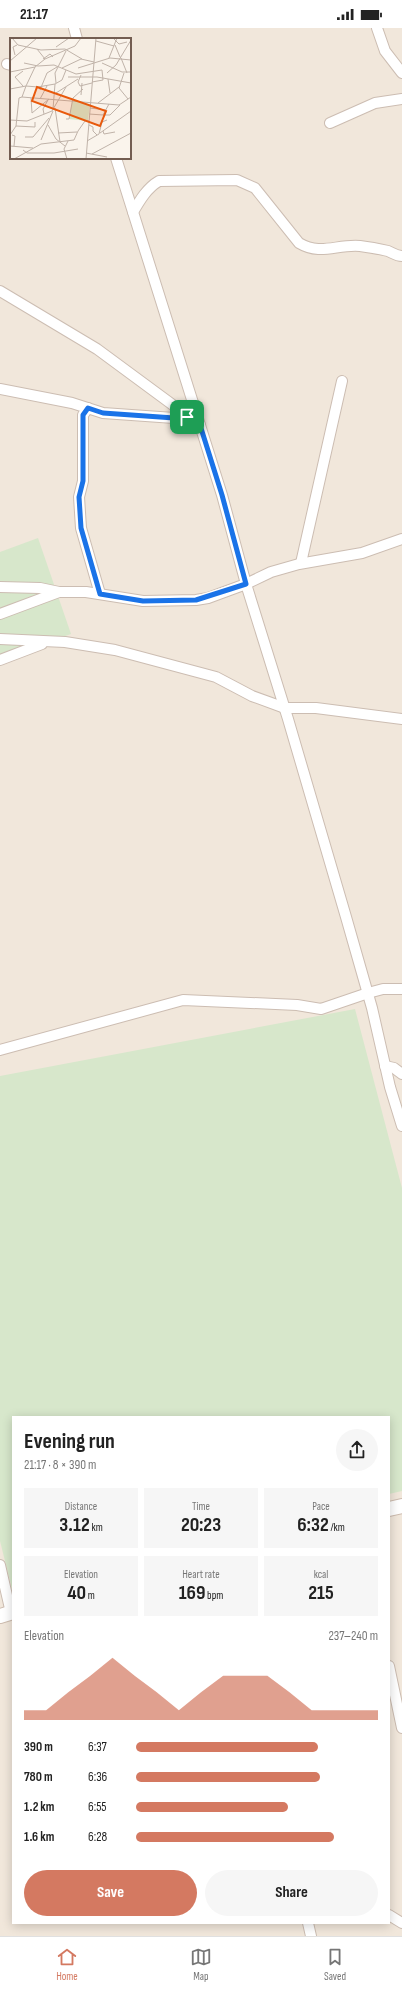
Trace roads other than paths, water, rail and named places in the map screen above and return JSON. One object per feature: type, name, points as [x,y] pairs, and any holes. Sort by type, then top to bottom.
[{"type":"street","points":[[74,28],[77,38]]},
{"type":"street","points":[[377,28],[385,51],[402,73]]},
{"type":"street","points":[[330,124],[375,103],[402,99]]},
{"type":"street","points":[[116,159],[222,495],[246,584],[285,708],[368,993],[385,1066],[402,1126]]},
{"type":"street","points":[[133,212],[142,196],[152,185],[159,181],[237,180],[255,188],[299,243],[309,249],[321,250],[359,246],[389,252],[396,256],[402,256]]},
{"type":"street","points":[[127,194],[142,196]]},
{"type":"street","points":[[0,291],[97,349],[187,417],[200,425]]},
{"type":"street","points":[[302,563],[342,381]]},
{"type":"street","points":[[0,389],[88,408],[103,413],[174,418],[187,417]]},
{"type":"street","points":[[88,408],[83,415],[83,481],[79,497],[81,528],[100,594]]},
{"type":"street","points":[[0,587],[40,588],[59,592],[100,594],[143,601],[196,600],[246,584],[271,572],[302,563],[362,553],[402,539]]},
{"type":"street","points":[[0,614],[59,592]]},
{"type":"street","points":[[0,639],[46,643],[65,642],[96,647],[161,662],[216,678],[252,696],[285,708],[316,708],[402,720]]},
{"type":"street","points":[[0,660],[46,643]]},
{"type":"street","points":[[0,1050],[183,1000],[297,1005],[321,1009],[383,989],[402,990]]},
{"type":"street","points":[[385,1066],[394,1068],[402,1074]]},
{"type":"street","points":[[390,1509],[402,1506]]},
{"type":"street","points":[[0,1565],[8,1614]]},
{"type":"street","points":[[390,1671],[402,1728]]},
{"type":"street","points":[[390,1917],[402,1923]]},
{"type":"street","points":[[308,1924],[312,1936]]}]
